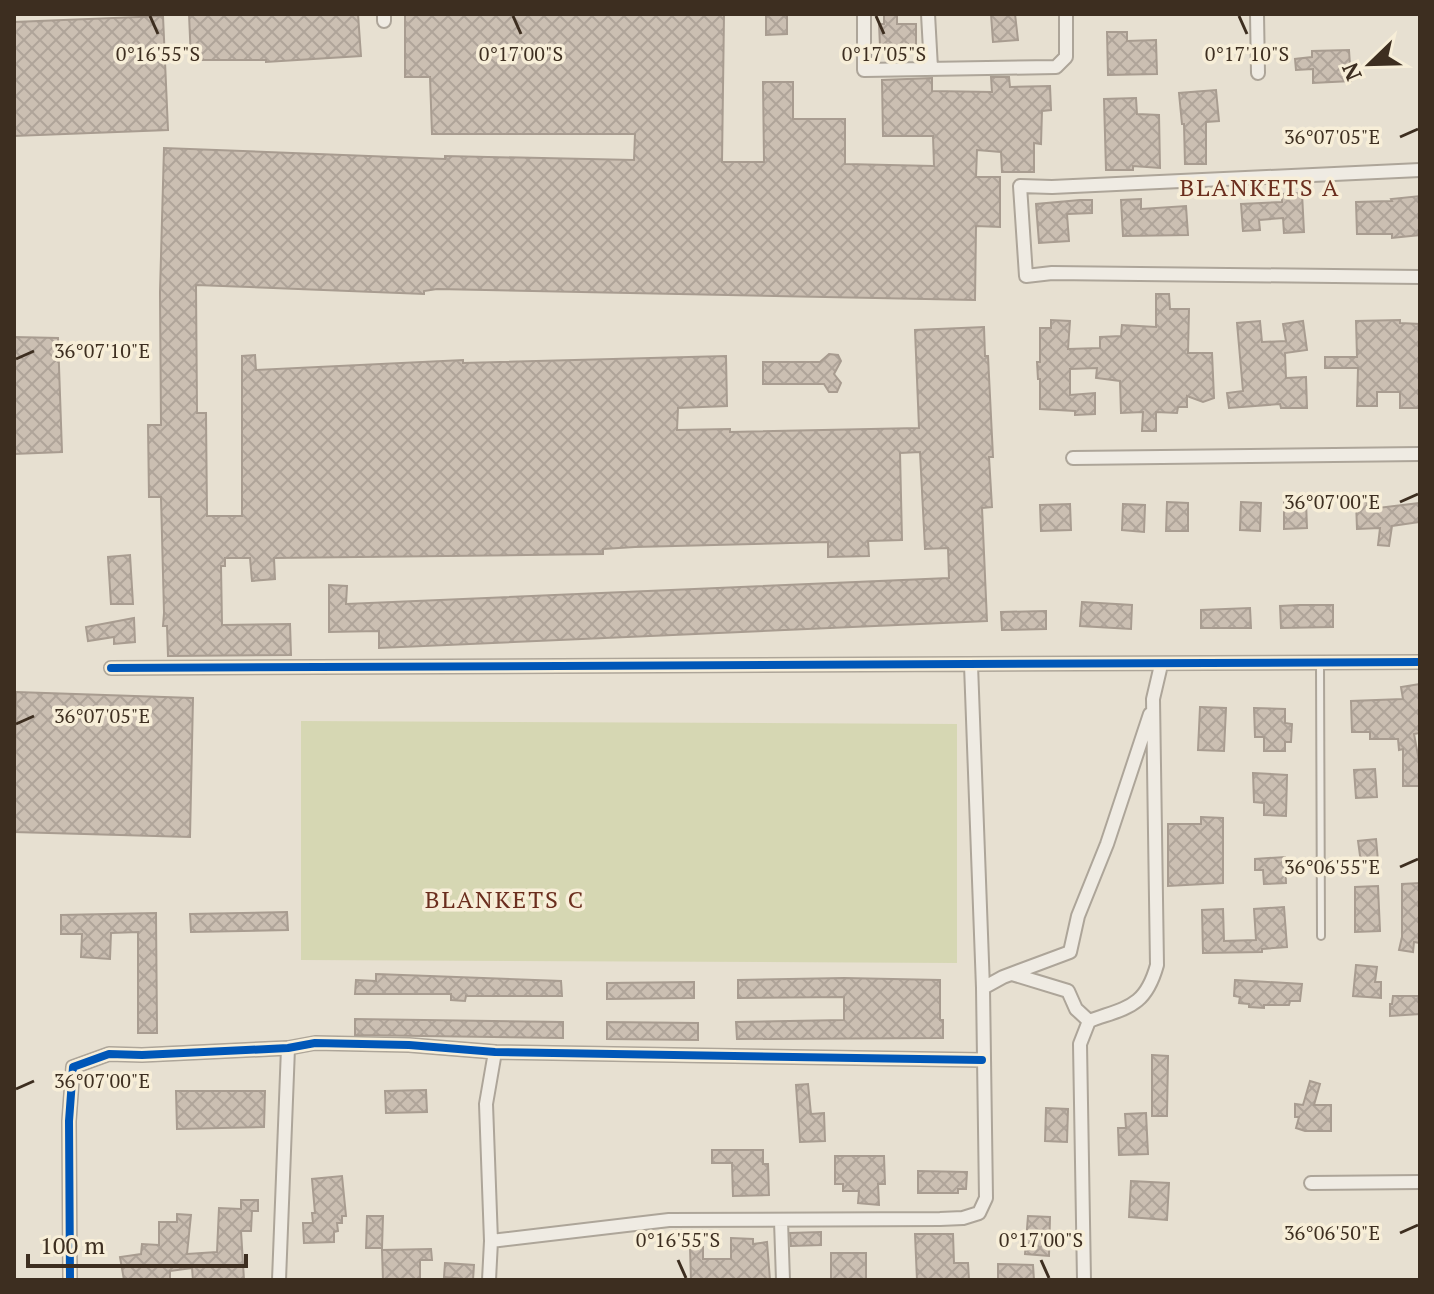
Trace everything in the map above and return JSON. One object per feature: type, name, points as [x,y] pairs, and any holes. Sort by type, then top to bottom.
[{"type":"street","points":[[864,14],[864,70],[1056,67],[1066,57],[1066,14]]},
{"type":"street","points":[[928,14],[931,68]]},
{"type":"street","points":[[1257,14],[1258,73]]},
{"type":"street","points":[[1420,170],[1020,186],[1026,276],[1052,273],[1420,277]]},
{"type":"street","points":[[1073,458],[1420,454]]},
{"type":"street","points":[[111,668],[1420,662]]},
{"type":"street","points":[[491,1241],[669,1220],[940,1219],[963,1218],[979,1213],[986,1198],[983,988],[971,665]]},
{"type":"street","points":[[983,988],[1070,952],[1078,916],[1107,844],[1161,665]]},
{"type":"street","points":[[1084,1280],[1080,1044],[1089,1021],[1136,1003],[1151,985],[1157,965],[1153,699]]},
{"type":"street","points":[[1012,974],[1068,991],[1076,1009],[1089,1021]]},
{"type":"street","points":[[70,1280],[69,1121],[73,1067],[109,1054],[288,1048],[315,1043],[409,1045],[495,1052],[982,1060]]},
{"type":"street","points":[[279,1280],[288,1048]]},
{"type":"street","points":[[489,1280],[491,1241],[486,1104],[495,1052]]},
{"type":"street","points":[[1311,1183],[1420,1182]]},
{"type":"street","points":[[781,1221],[783,1280]]},
{"type":"lane","points":[[1320,661],[1321,936]]},
{"type":"green space","points":[[301,721],[957,724],[957,963],[301,960]]},
{"type":"building","points":[[189,14],[358,14],[361,56],[266,62],[191,60]]},
{"type":"building","points":[[405,14],[724,14],[722,162],[764,162],[763,82],[793,82],[793,119],[845,119],[845,164],[934,166],[933,136],[883,136],[882,80],[932,78],[932,91],[992,92],[991,77],[1009,77],[1010,87],[1050,86],[1051,110],[1042,111],[1041,144],[1034,143],[1034,172],[1002,172],[1001,152],[977,150],[976,177],[1000,177],[1000,227],[976,226],[975,300],[437,289],[424,291],[424,294],[196,285],[197,413],[206,413],[207,516],[242,516],[242,356],[255,355],[256,370],[463,360],[463,363],[726,356],[727,406],[678,408],[677,430],[730,429],[730,432],[919,428],[915,330],[984,327],[993,457],[989,457],[992,507],[982,508],[987,621],[379,648],[379,631],[329,632],[329,585],[347,586],[346,604],[949,578],[948,548],[925,549],[920,452],[900,453],[902,540],[868,541],[869,556],[828,557],[828,542],[635,547],[603,549],[603,554],[274,558],[275,579],[252,581],[250,558],[225,558],[225,566],[221,566],[222,625],[290,624],[291,655],[168,656],[167,626],[163,626],[161,497],[149,497],[148,425],[161,425],[160,292],[164,148],[445,159],[445,156],[634,160],[635,134],[432,134],[430,77],[405,77]]},
{"type":"building","points":[[766,14],[787,14],[787,34],[766,35]]},
{"type":"building","points":[[884,14],[897,14],[897,24],[916,24],[916,46],[880,46],[879,24],[884,24]]},
{"type":"building","points":[[991,14],[1015,14],[1018,40],[993,42]]},
{"type":"building","points":[[163,16],[168,130],[14,136],[14,22]]},
{"type":"building","points":[[1107,32],[1127,32],[1127,41],[1156,40],[1157,74],[1108,75]]},
{"type":"building","points":[[1349,50],[1351,81],[1313,83],[1313,69],[1296,70],[1295,59],[1312,57],[1312,51]]},
{"type":"building","points":[[1216,90],[1219,121],[1206,122],[1206,164],[1185,164],[1179,93]]},
{"type":"building","points":[[1136,98],[1137,114],[1159,115],[1160,168],[1133,166],[1133,170],[1106,170],[1104,99]]},
{"type":"building","points":[[1302,193],[1304,232],[1284,233],[1283,218],[1259,220],[1260,230],[1243,231],[1241,204],[1282,202],[1282,194]]},
{"type":"building","points":[[1420,196],[1420,235],[1392,238],[1392,234],[1357,234],[1356,202]]},
{"type":"building","points":[[1141,199],[1141,209],[1186,206],[1188,235],[1123,236],[1121,200]]},
{"type":"building","points":[[1092,200],[1092,213],[1067,214],[1069,241],[1039,243],[1036,204]]},
{"type":"building","points":[[1156,294],[1169,294],[1170,309],[1189,309],[1188,353],[1212,353],[1214,398],[1203,402],[1187,396],[1187,407],[1178,407],[1177,413],[1156,412],[1156,431],[1142,431],[1143,412],[1121,413],[1120,381],[1096,378],[1097,368],[1070,369],[1070,395],[1095,393],[1095,414],[1075,415],[1075,411],[1040,409],[1037,362],[1040,362],[1040,328],[1051,328],[1051,320],[1070,321],[1068,349],[1100,348],[1100,337],[1121,336],[1122,325],[1156,327]]},
{"type":"building","points":[[1400,320],[1400,323],[1420,324],[1420,408],[1400,408],[1400,392],[1377,392],[1377,406],[1357,406],[1358,368],[1325,368],[1325,357],[1357,357],[1356,321]]},
{"type":"building","points":[[1260,321],[1262,342],[1286,341],[1283,324],[1303,321],[1307,350],[1285,353],[1286,378],[1306,377],[1307,408],[1281,408],[1280,404],[1229,408],[1227,393],[1243,391],[1237,323]]},
{"type":"building","points":[[14,337],[58,338],[62,452],[14,454]]},
{"type":"building","points":[[829,354],[838,355],[841,361],[834,374],[841,383],[837,392],[829,392],[824,384],[763,384],[763,362],[820,362]]},
{"type":"building","points":[[1377,500],[1378,508],[1420,503],[1420,522],[1392,526],[1389,546],[1378,545],[1380,528],[1357,529],[1356,501]]},
{"type":"building","points":[[1306,501],[1307,528],[1284,529],[1284,502]]},
{"type":"building","points":[[1167,502],[1188,503],[1188,531],[1166,531]]},
{"type":"building","points":[[1241,502],[1261,503],[1260,531],[1240,530]]},
{"type":"building","points":[[1070,504],[1071,530],[1041,531],[1040,505]]},
{"type":"building","points":[[1123,504],[1145,505],[1144,532],[1122,530]]},
{"type":"building","points":[[130,555],[133,604],[111,604],[108,557]]},
{"type":"building","points":[[1082,602],[1132,605],[1131,629],[1080,626]]},
{"type":"building","points":[[1333,605],[1333,627],[1281,628],[1280,606]]},
{"type":"building","points":[[1250,608],[1251,628],[1201,628],[1201,610]]},
{"type":"building","points":[[1046,611],[1046,629],[1002,630],[1001,612]]},
{"type":"building","points":[[134,618],[135,642],[114,644],[114,637],[88,641],[86,627]]},
{"type":"building","points":[[1420,684],[1420,733],[1414,734],[1420,786],[1403,786],[1403,749],[1399,750],[1398,739],[1370,739],[1370,732],[1352,732],[1351,701],[1403,699],[1401,687]]},
{"type":"building","points":[[16,692],[193,698],[190,837],[14,832]]},
{"type":"building","points":[[1200,707],[1226,708],[1224,751],[1198,750]]},
{"type":"building","points":[[1254,708],[1285,709],[1285,723],[1292,724],[1291,742],[1285,742],[1285,751],[1264,751],[1264,737],[1255,737]]},
{"type":"building","points":[[1375,769],[1377,797],[1356,798],[1354,770]]},
{"type":"building","points":[[1253,773],[1287,775],[1286,816],[1264,815],[1264,803],[1254,802]]},
{"type":"building","points":[[1201,817],[1223,818],[1223,883],[1168,886],[1168,824],[1201,824]]},
{"type":"building","points":[[1376,839],[1378,861],[1361,863],[1358,841]]},
{"type":"building","points":[[1285,857],[1286,883],[1264,884],[1263,870],[1255,870],[1255,859]]},
{"type":"building","points":[[1420,883],[1420,943],[1414,942],[1413,952],[1399,950],[1402,937],[1402,884]]},
{"type":"building","points":[[1378,886],[1380,931],[1355,932],[1355,887]]},
{"type":"building","points":[[1284,907],[1287,947],[1262,949],[1262,952],[1203,953],[1202,910],[1223,909],[1224,941],[1256,940],[1254,909]]},
{"type":"building","points":[[287,912],[288,930],[191,932],[190,914]]},
{"type":"building","points":[[156,913],[157,1033],[138,1033],[138,932],[111,933],[110,959],[81,957],[82,934],[61,934],[61,915]]},
{"type":"building","points":[[1356,965],[1377,967],[1375,982],[1381,982],[1381,998],[1353,996]]},
{"type":"building","points":[[376,974],[561,981],[562,996],[466,996],[465,1001],[451,1000],[451,994],[355,994],[356,980],[376,981]]},
{"type":"building","points":[[738,980],[940,980],[943,1038],[737,1039],[736,1022],[844,1020],[844,997],[738,998]]},
{"type":"building","points":[[1235,980],[1302,984],[1300,1001],[1290,1001],[1289,1005],[1264,1005],[1264,1008],[1249,1007],[1249,1004],[1239,1003],[1240,997],[1234,996]]},
{"type":"building","points":[[694,982],[694,998],[607,999],[607,983]]},
{"type":"building","points":[[1393,996],[1420,996],[1420,1014],[1390,1016]]},
{"type":"building","points":[[355,1019],[563,1022],[563,1038],[355,1035]]},
{"type":"building","points":[[607,1022],[698,1023],[698,1040],[607,1039]]},
{"type":"building","points":[[1152,1055],[1168,1056],[1167,1116],[1152,1116]]},
{"type":"building","points":[[1310,1081],[1320,1084],[1314,1105],[1331,1105],[1331,1131],[1296,1128],[1299,1117],[1295,1117],[1295,1104],[1303,1105]]},
{"type":"building","points":[[808,1084],[811,1114],[824,1113],[825,1141],[800,1142],[796,1085]]},
{"type":"building","points":[[426,1090],[427,1112],[386,1113],[385,1091]]},
{"type":"building","points":[[176,1091],[265,1091],[264,1127],[177,1129]]},
{"type":"building","points":[[1046,1108],[1068,1109],[1067,1142],[1045,1141]]},
{"type":"building","points":[[1146,1113],[1148,1154],[1119,1155],[1118,1128],[1126,1128],[1125,1114]]},
{"type":"building","points":[[712,1150],[763,1150],[763,1164],[768,1164],[769,1195],[733,1196],[732,1163],[712,1163]]},
{"type":"building","points":[[835,1156],[884,1156],[885,1184],[878,1184],[879,1205],[858,1203],[859,1191],[843,1191],[843,1184],[835,1184]]},
{"type":"building","points":[[918,1171],[967,1172],[966,1189],[958,1189],[958,1193],[918,1193]]},
{"type":"building","points":[[342,1176],[346,1216],[342,1216],[342,1223],[337,1223],[334,1242],[304,1243],[303,1223],[313,1223],[312,1213],[315,1213],[312,1179]]},
{"type":"building","points":[[1131,1181],[1169,1183],[1167,1220],[1129,1217]]},
{"type":"building","points":[[241,1200],[258,1200],[258,1211],[252,1211],[251,1231],[241,1231],[244,1280],[193,1280],[192,1268],[170,1271],[170,1280],[124,1280],[120,1257],[141,1254],[142,1244],[159,1245],[159,1222],[177,1222],[177,1214],[191,1215],[187,1254],[217,1252],[219,1208],[241,1209]]},
{"type":"building","points":[[367,1216],[383,1216],[382,1248],[366,1248]]},
{"type":"building","points":[[1028,1216],[1050,1217],[1049,1256],[1025,1254]]},
{"type":"building","points":[[821,1232],[821,1245],[791,1246],[790,1233]]},
{"type":"building","points":[[915,1234],[953,1234],[954,1263],[968,1263],[969,1280],[917,1280]]},
{"type":"building","points":[[731,1238],[753,1239],[753,1244],[767,1242],[770,1280],[691,1280],[690,1247],[703,1247],[703,1259],[731,1259]]},
{"type":"building","points":[[431,1249],[432,1260],[420,1260],[420,1280],[383,1280],[382,1250]]},
{"type":"building","points":[[831,1253],[866,1253],[866,1280],[831,1280]]},
{"type":"building","points":[[445,1263],[474,1265],[473,1280],[444,1277]]},
{"type":"building","points":[[998,1264],[1033,1265],[1034,1280],[998,1280]]},
{"type":"cycle path","points":[[111,668],[1420,662]]},
{"type":"cycle path","points":[[70,1280],[69,1121],[73,1067],[109,1054],[288,1048],[315,1043],[409,1045],[495,1052],[982,1060]]},
{"type":"district","name":"BLANKETS A","points":[[1260,188]]},
{"type":"district","name":"BLANKETS C","points":[[505,900]]}]
